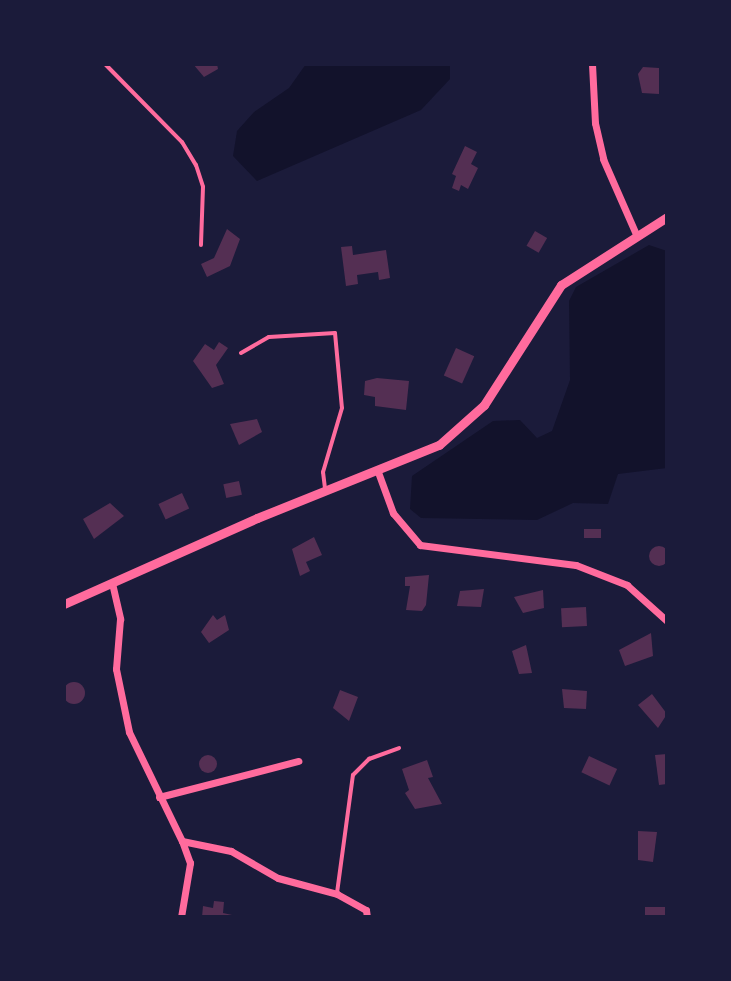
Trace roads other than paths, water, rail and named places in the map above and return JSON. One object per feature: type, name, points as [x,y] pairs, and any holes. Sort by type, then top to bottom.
[{"type":"street","points":[[592,64],[595,123],[603,159],[636,234]]},
{"type":"street","points":[[64,604],[325,491],[423,454],[466,424],[492,394],[550,297],[575,273],[667,217]]},
{"type":"street","points":[[378,472],[393,513],[420,545],[576,565],[627,585],[667,621]]},
{"type":"street","points":[[112,583],[120,619],[116,669],[129,732],[190,863],[181,917]]},
{"type":"street","points":[[159,797],[298,761]]},
{"type":"street","points":[[182,841],[231,851],[278,878],[337,894],[366,910],[367,917]]},
{"type":"lane","points":[[105,64],[182,142],[196,165],[203,187],[201,245]]},
{"type":"lane","points":[[241,353],[269,337],[335,333],[342,408],[323,472],[325,491]]},
{"type":"lane","points":[[337,894],[353,775],[369,759],[399,748]]}]
